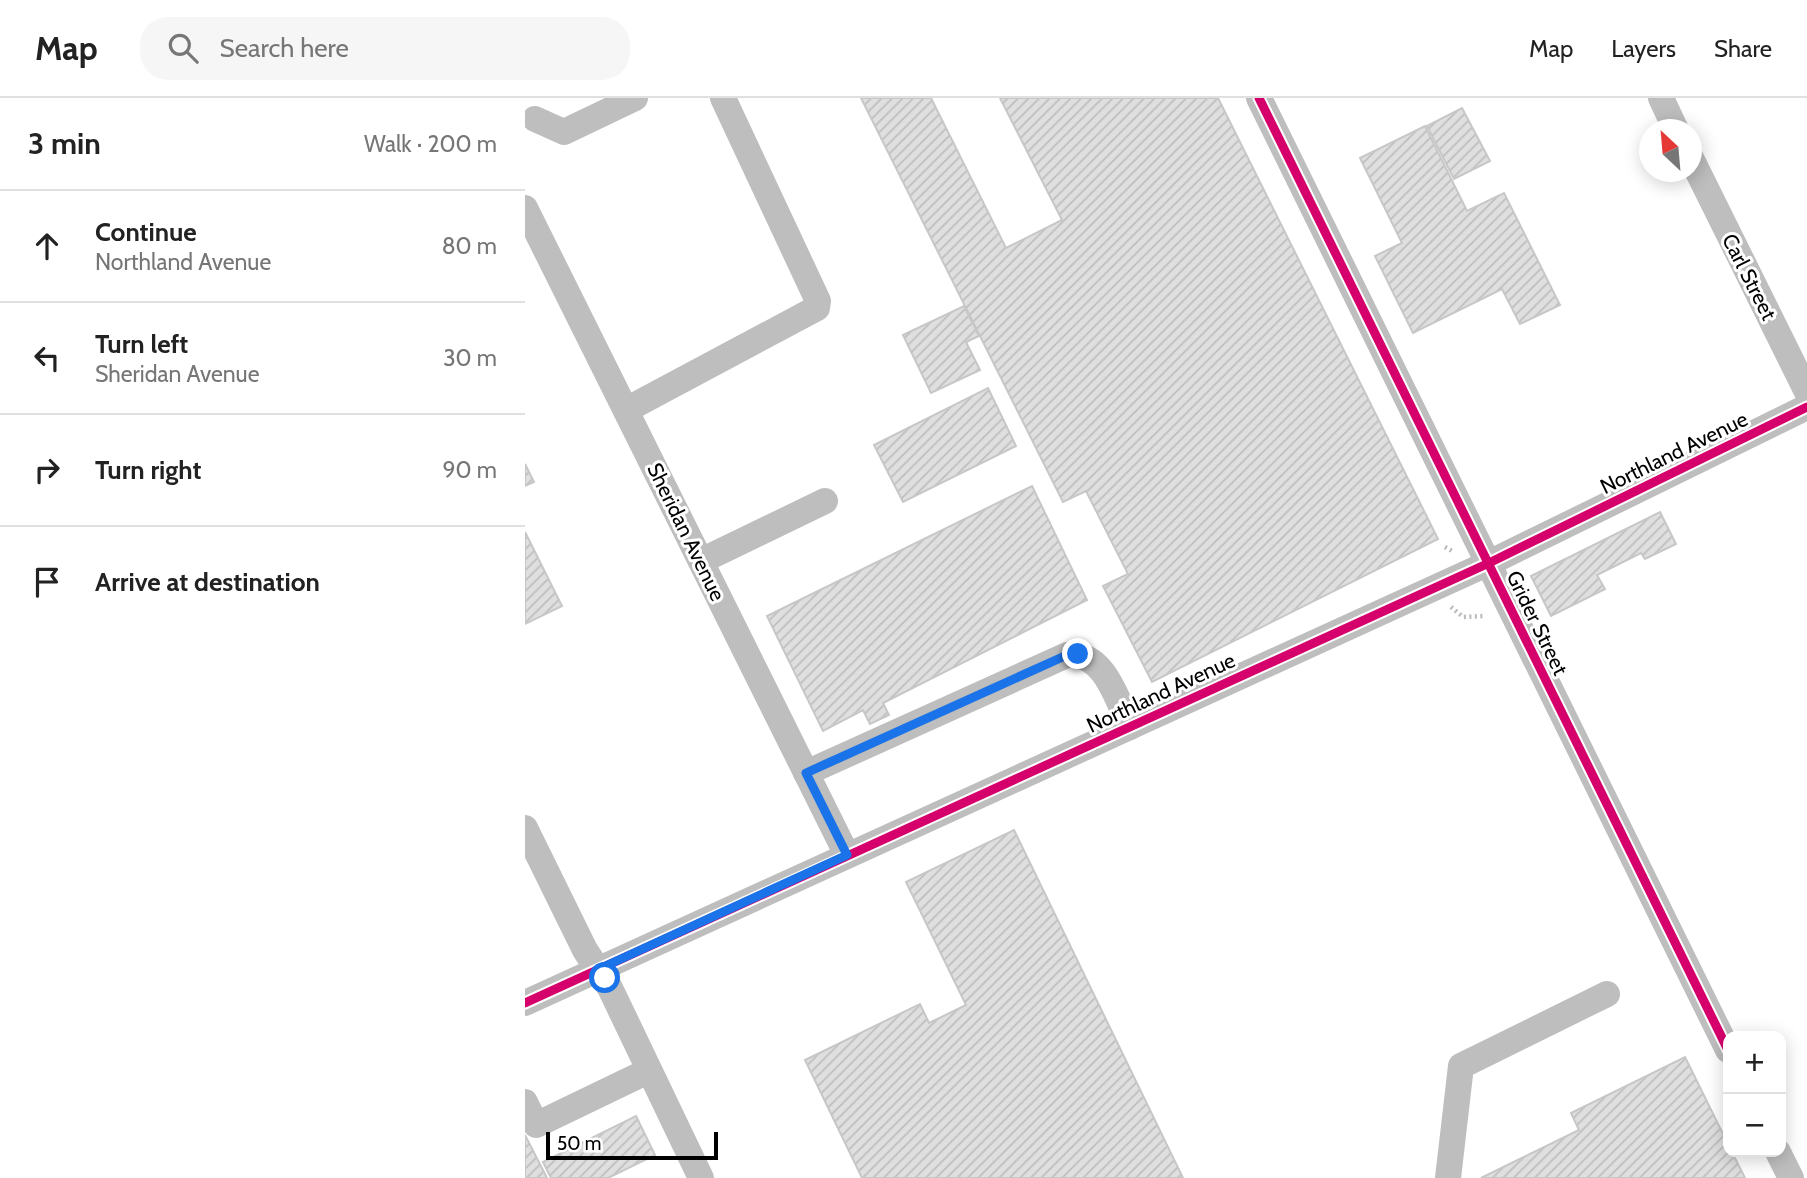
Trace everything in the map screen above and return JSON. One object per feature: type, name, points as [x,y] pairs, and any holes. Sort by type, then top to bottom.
[{"type":"street","points":[[533,114],[563,132],[635,98]]},
{"type":"street","points":[[625,410],[817,308],[818,301],[723,98]]},
{"type":"street","name":"Grider Street","points":[[1259,98],[1413,416],[1489,563],[1723,1040]]},
{"type":"street","points":[[1661,98],[1672,119]]},
{"type":"street","name":"Carl Street","points":[[1702,180],[1807,392]]},
{"type":"street","name":"Sheridan Avenue","points":[[525,208],[847,855]]},
{"type":"street","name":"Northland Avenue","points":[[525,1003],[1489,563],[1807,407]]},
{"type":"street","points":[[701,561],[825,501]]},
{"type":"street","points":[[806,773],[1067,655],[1078,654],[1090,658],[1100,668],[1130,727]]},
{"type":"street","points":[[525,828],[585,950],[599,969],[701,1178]]},
{"type":"street","points":[[1448,1178],[1461,1066],[1607,994]]},
{"type":"street","points":[[525,1102],[536,1125],[648,1071]]},
{"type":"street","points":[[1780,1157],[1791,1178]]},
{"type":"path","points":[[1445,547],[1454,552]]},
{"type":"path","points":[[1449,602],[1463,617],[1484,616]]},
{"type":"building","points":[[861,98],[931,98],[1006,248],[1062,220],[1000,98],[1218,98],[1438,539],[1152,682],[1103,586],[1128,574],[1086,491],[1063,502]]},
{"type":"building","points":[[1462,108],[1490,161],[1454,179],[1427,126]]},
{"type":"building","points":[[1425,126],[1467,211],[1504,193],[1560,305],[1520,324],[1502,289],[1413,333],[1375,256],[1402,243],[1360,158]]},
{"type":"building","points":[[964,306],[979,336],[966,342],[980,370],[931,393],[903,335]]},
{"type":"building","points":[[988,388],[1016,446],[903,502],[874,445]]},
{"type":"building","points":[[525,464],[534,482],[525,486]]},
{"type":"building","points":[[1032,486],[1087,600],[883,703],[889,715],[870,724],[863,710],[823,731],[767,616]]},
{"type":"building","points":[[1660,512],[1676,544],[1645,559],[1641,553],[1597,575],[1605,589],[1551,616],[1531,576]]},
{"type":"building","points":[[525,532],[562,606],[525,624]]},
{"type":"building","points":[[1014,830],[1183,1178],[862,1178],[805,1060],[920,1004],[929,1023],[966,1005],[906,882]]},
{"type":"building","points":[[1685,1057],[1723,1134],[1723,1157],[1734,1157],[1745,1178],[1481,1178],[1579,1130],[1571,1113]]},
{"type":"building","points":[[636,1116],[655,1155],[608,1178],[551,1178],[543,1162]]},
{"type":"building","points":[[525,1135],[547,1178],[525,1178]]},
{"type":"cycle path","points":[[1259,98],[1723,1040]]},
{"type":"cycle path","points":[[525,1003],[1489,563],[1807,407]]},
{"type":"route","points":[[605,978],[599,969],[847,855],[806,773],[1067,655],[1078,654]]}]
